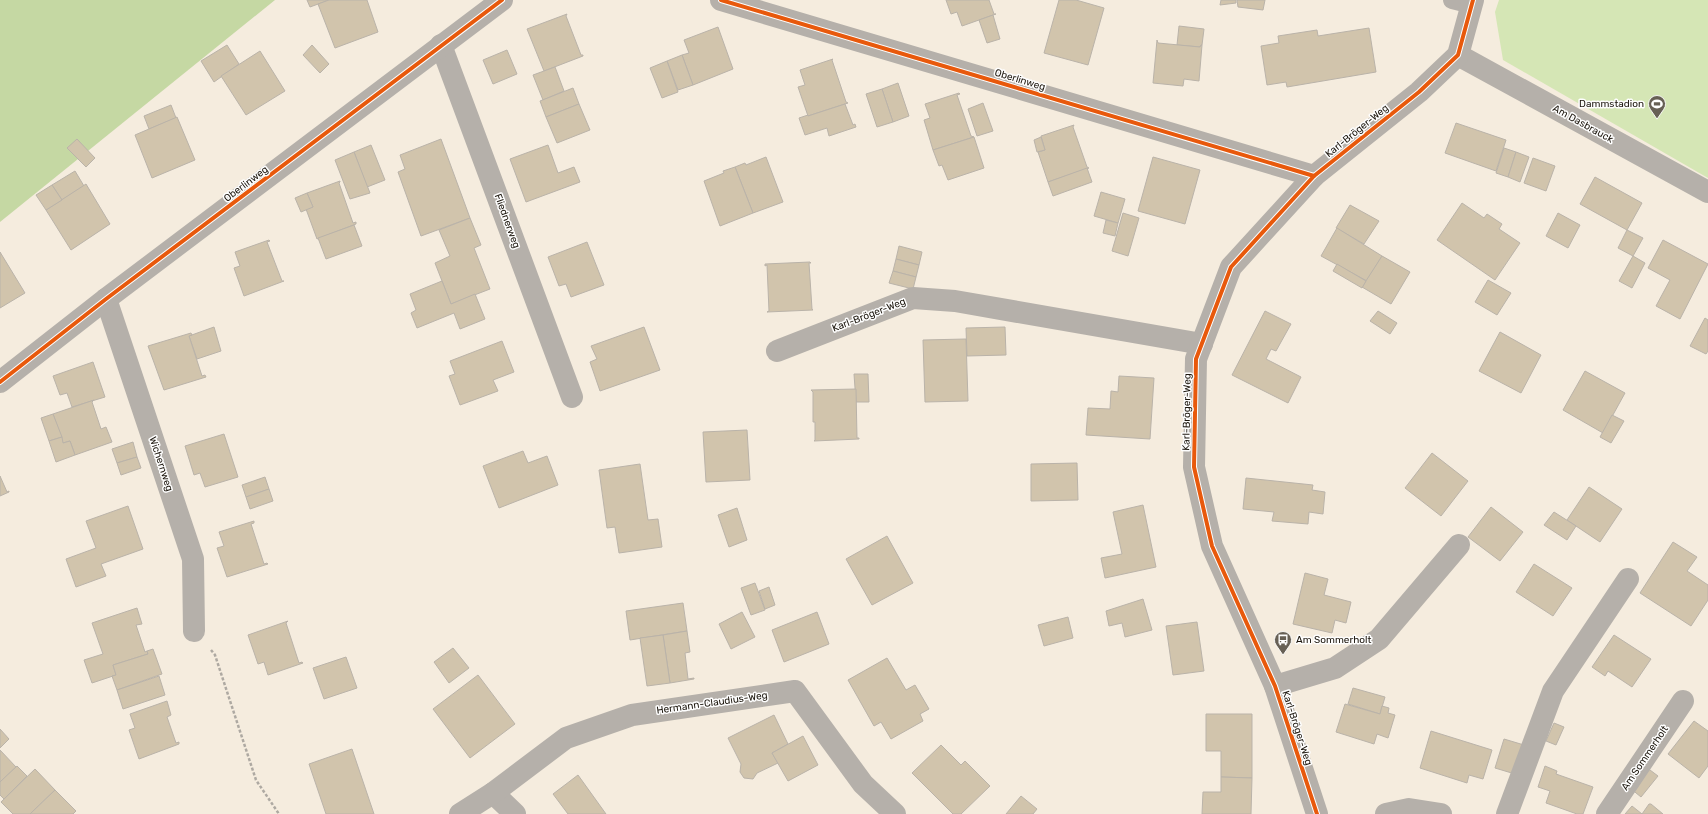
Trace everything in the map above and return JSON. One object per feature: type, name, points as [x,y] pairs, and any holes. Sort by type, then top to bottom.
[{"type":"street","name":"Oberlinweg","points":[[0,382],[106,299],[502,0]]},
{"type":"street","name":"Oberlinweg","points":[[721,0],[1314,176]]},
{"type":"street","points":[[1458,56],[1466,2]]},
{"type":"street","name":"Fliednerweg","points":[[441,45],[572,397]]},
{"type":"street","name":"Karl-Bröger-Weg","points":[[1317,814],[1275,686],[1212,546],[1194,467],[1196,359],[1231,267],[1314,176],[1419,92],[1458,56]]},
{"type":"street","name":"Am Dasbrauck","points":[[1458,56],[1708,192]]},
{"type":"street","name":"Karl-Bröger-Weg","points":[[777,351],[913,298],[955,301],[1202,344]]},
{"type":"street","name":"Wichernweg","points":[[106,299],[193,559],[194,631]]},
{"type":"street","name":"Karl-Bröger-Weg","points":[[1275,686],[1334,668],[1379,639],[1459,545]]},
{"type":"street","points":[[1507,814],[1553,691],[1628,579]]},
{"type":"street","name":"Hermann-Claudius-Weg","points":[[494,794],[566,738],[617,720],[632,715],[795,692],[863,784],[895,814]]},
{"type":"street","name":"Am Sommerholt","points":[[1607,814],[1683,702]]},
{"type":"street","points":[[460,814],[494,794],[515,814]]},
{"type":"street","points":[[1386,814],[1410,809],[1441,814]]},
{"type":"path","points":[[194,631],[215,655],[256,780],[279,814]]},
{"type":"green space","points":[[0,0],[275,0],[0,222]]},
{"type":"green space","name":"Dammstadion","points":[[1499,0],[1708,0],[1708,178],[1503,60],[1495,12]]},
{"type":"building","points":[[307,0],[329,0],[310,7]]},
{"type":"building","points":[[329,0],[367,0],[378,32],[335,48],[318,4]]},
{"type":"building","points":[[946,0],[989,0],[994,14],[996,14],[962,26],[957,12],[951,14]]},
{"type":"building","points":[[1059,0],[1076,0],[1104,8],[1088,65],[1044,53]]},
{"type":"building","points":[[1221,0],[1236,0],[1236,3],[1220,5]]},
{"type":"building","points":[[1237,0],[1265,0],[1263,10],[1238,7]]},
{"type":"building","points":[[567,14],[566,16],[581,55],[583,56],[544,71],[527,29]]},
{"type":"building","points":[[993,15],[1000,39],[987,43],[979,20]]},
{"type":"building","points":[[1179,26],[1204,29],[1202,45],[1200,47],[1177,45]]},
{"type":"building","points":[[718,27],[733,69],[693,85],[682,55],[689,53],[684,40]]},
{"type":"building","points":[[1369,28],[1376,72],[1287,87],[1286,82],[1267,85],[1261,46],[1279,43],[1278,36],[1317,30],[1318,36]]},
{"type":"building","points":[[1157,40],[1158,43],[1200,47],[1202,45],[1199,81],[1184,79],[1183,86],[1153,83]]},
{"type":"building","points":[[227,45],[239,64],[214,82],[201,61]]},
{"type":"building","points":[[312,45],[329,64],[320,73],[303,55]]},
{"type":"building","points":[[507,50],[517,74],[493,84],[483,60]]},
{"type":"building","points":[[260,51],[285,91],[246,115],[221,76]]},
{"type":"building","points":[[682,55],[693,85],[678,90],[667,61]]},
{"type":"building","points":[[833,59],[832,60],[846,102],[848,103],[808,116],[798,87],[805,85],[800,70]]},
{"type":"building","points":[[667,61],[678,92],[662,98],[650,68]]},
{"type":"building","points":[[555,67],[564,91],[543,100],[533,75]]},
{"type":"building","points":[[898,83],[909,116],[893,122],[882,89]]},
{"type":"building","points":[[573,88],[579,104],[546,117],[540,101]]},
{"type":"building","points":[[882,89],[893,122],[877,127],[866,94]]},
{"type":"building","points":[[959,93],[960,94],[957,95],[971,136],[974,137],[933,150],[924,120],[930,118],[925,104]]},
{"type":"building","points":[[983,103],[993,131],[977,136],[968,109]]},
{"type":"building","points":[[579,104],[590,130],[557,143],[546,117]]},
{"type":"building","points":[[845,104],[853,125],[855,124],[856,127],[829,136],[827,128],[805,135],[799,118]]},
{"type":"building","points":[[171,105],[176,118],[149,129],[144,116]]},
{"type":"building","points":[[177,117],[195,160],[152,178],[135,135]]},
{"type":"building","points":[[1456,123],[1506,140],[1496,171],[1445,153]]},
{"type":"building","points":[[1074,125],[1073,127],[1087,167],[1089,168],[1048,182],[1038,152],[1045,150],[1041,136]]},
{"type":"building","points":[[974,137],[984,168],[948,180],[942,165],[939,166],[933,150]]},
{"type":"building","points":[[1041,137],[1045,150],[1037,152],[1034,140]]},
{"type":"building","points":[[77,139],[95,158],[86,167],[67,148]]},
{"type":"building","points":[[441,139],[470,218],[421,236],[398,172],[405,169],[400,155]]},
{"type":"building","points":[[371,145],[385,180],[367,187],[354,152]]},
{"type":"building","points":[[548,145],[558,173],[574,167],[580,182],[526,202],[510,159]]},
{"type":"building","points":[[1504,148],[1516,152],[1508,177],[1496,173]]},
{"type":"building","points":[[354,152],[370,193],[350,199],[335,160]]},
{"type":"building","points":[[1516,152],[1529,157],[1520,182],[1508,177]]},
{"type":"building","points":[[766,157],[783,202],[753,213],[735,167],[745,163],[746,165]]},
{"type":"building","points":[[1153,157],[1200,170],[1185,224],[1138,211]]},
{"type":"building","points":[[1533,158],[1555,166],[1546,191],[1524,183]]},
{"type":"building","points":[[735,167],[753,213],[720,226],[704,181],[724,173],[723,171]]},
{"type":"building","points":[[1087,168],[1092,182],[1053,196],[1048,182]]},
{"type":"building","points":[[75,171],[84,186],[62,200],[52,185]]},
{"type":"building","points":[[1595,177],[1642,203],[1627,230],[1580,204]]},
{"type":"building","points":[[340,181],[339,183],[353,223],[356,222],[356,224],[317,239],[306,209],[313,207],[307,193]]},
{"type":"building","points":[[86,184],[110,224],[71,250],[46,210]]},
{"type":"building","points":[[52,185],[62,200],[46,210],[36,195]]},
{"type":"building","points":[[1101,192],[1125,199],[1118,223],[1094,216]]},
{"type":"building","points":[[307,193],[313,207],[301,212],[295,198]]},
{"type":"building","points":[[1462,203],[1484,218],[1487,214],[1502,224],[1499,229],[1520,243],[1495,280],[1437,240]]},
{"type":"building","points":[[1350,205],[1379,221],[1364,244],[1336,228]]},
{"type":"building","points":[[1123,213],[1139,218],[1128,256],[1112,251]]},
{"type":"building","points":[[1558,213],[1580,225],[1568,248],[1546,236]]},
{"type":"building","points":[[470,218],[481,245],[474,248],[490,289],[451,304],[435,263],[450,256],[439,230]]},
{"type":"building","points":[[1106,220],[1118,223],[1115,236],[1103,233]]},
{"type":"building","points":[[354,225],[362,246],[326,259],[318,238]]},
{"type":"building","points":[[1337,228],[1382,256],[1367,281],[1321,256]]},
{"type":"building","points":[[1627,230],[1643,238],[1633,256],[1618,248]]},
{"type":"building","points":[[269,240],[270,241],[267,242],[282,281],[284,281],[244,296],[234,268],[240,266],[235,252]]},
{"type":"building","points":[[1663,240],[1708,264],[1680,319],[1656,306],[1670,280],[1648,268]]},
{"type":"building","points":[[587,242],[604,285],[571,297],[566,284],[559,286],[548,257]]},
{"type":"building","points":[[899,246],[922,252],[919,265],[896,259]]},
{"type":"building","points":[[0,252],[25,293],[0,308]]},
{"type":"building","points":[[1382,256],[1410,272],[1391,304],[1362,287]]},
{"type":"building","points":[[1633,256],[1645,263],[1632,288],[1619,281]]},
{"type":"building","points":[[896,259],[919,265],[916,277],[893,271]]},
{"type":"building","points":[[810,262],[813,310],[767,312],[769,311],[767,265],[765,266],[765,264]]},
{"type":"building","points":[[1337,264],[1366,281],[1362,288],[1333,271]]},
{"type":"building","points":[[893,271],[916,277],[913,289],[889,283]]},
{"type":"building","points":[[1488,280],[1511,293],[1497,315],[1475,302]]},
{"type":"building","points":[[442,281],[451,304],[475,294],[485,319],[460,329],[454,313],[417,328],[411,313],[416,310],[410,294]]},
{"type":"building","points":[[1265,311],[1291,324],[1276,351],[1271,349],[1266,359],[1301,377],[1288,403],[1232,375]]},
{"type":"building","points":[[1378,311],[1397,323],[1390,334],[1370,321]]},
{"type":"building","points":[[1705,318],[1708,320],[1708,351],[1706,354],[1690,346]]},
{"type":"building","points":[[214,327],[221,351],[197,359],[189,336]]},
{"type":"building","points":[[644,327],[660,370],[600,391],[590,362],[597,359],[591,346]]},
{"type":"building","points":[[1005,327],[1006,355],[967,356],[966,328]]},
{"type":"building","points":[[1500,332],[1541,355],[1521,393],[1479,371]]},
{"type":"building","points":[[191,333],[192,335],[189,336],[202,376],[205,375],[206,377],[164,390],[148,346]]},
{"type":"building","points":[[966,339],[968,401],[925,402],[923,340]]},
{"type":"building","points":[[502,341],[514,372],[493,380],[498,391],[460,405],[449,376],[455,374],[450,361]]},
{"type":"building","points":[[93,362],[105,397],[72,407],[67,393],[60,395],[53,376]]},
{"type":"building","points":[[1585,371],[1625,393],[1603,433],[1563,410]]},
{"type":"building","points":[[854,374],[868,374],[869,402],[856,402]]},
{"type":"building","points":[[1119,376],[1154,378],[1150,439],[1086,435],[1088,408],[1110,409],[1111,391],[1118,392]]},
{"type":"building","points":[[856,389],[857,438],[859,439],[814,441],[815,422],[813,422],[813,392],[811,390]]},
{"type":"building","points":[[94,400],[92,402],[101,429],[106,427],[112,442],[75,455],[70,441],[63,443],[53,414]]},
{"type":"building","points":[[53,414],[62,437],[49,441],[41,418]]},
{"type":"building","points":[[1612,415],[1624,421],[1611,443],[1600,437]]},
{"type":"building","points":[[747,430],[750,480],[706,482],[703,432]]},
{"type":"building","points":[[224,434],[238,477],[205,487],[200,473],[194,475],[185,446]]},
{"type":"building","points":[[62,437],[63,443],[70,441],[75,455],[56,462],[49,441]]},
{"type":"building","points":[[133,442],[137,457],[117,463],[112,449]]},
{"type":"building","points":[[523,451],[528,463],[547,456],[558,485],[499,508],[483,466]]},
{"type":"building","points":[[1432,453],[1468,481],[1441,516],[1405,488]]},
{"type":"building","points":[[137,457],[141,468],[121,475],[117,463]]},
{"type":"building","points":[[1077,463],[1078,500],[1031,501],[1031,464]]},
{"type":"building","points":[[640,464],[648,520],[658,519],[662,547],[619,553],[615,527],[607,528],[599,470]]},
{"type":"building","points":[[0,476],[7,492],[9,492],[0,496]]},
{"type":"building","points":[[265,477],[269,489],[246,497],[242,485]]},
{"type":"building","points":[[1246,478],[1313,485],[1312,490],[1325,492],[1323,514],[1309,512],[1308,524],[1272,521],[1274,512],[1243,509]]},
{"type":"building","points":[[1589,487],[1622,509],[1600,542],[1567,520]]},
{"type":"building","points":[[269,489],[273,501],[250,509],[246,497]]},
{"type":"building","points":[[1143,505],[1156,567],[1105,578],[1101,558],[1122,554],[1113,512]]},
{"type":"building","points":[[128,506],[143,549],[101,564],[106,576],[76,587],[66,559],[96,548],[86,521]]},
{"type":"building","points":[[1491,507],[1523,532],[1500,561],[1468,537]]},
{"type":"building","points":[[737,508],[747,540],[729,547],[718,515]]},
{"type":"building","points":[[1554,512],[1576,526],[1567,540],[1544,525]]},
{"type":"building","points":[[254,521],[254,523],[251,524],[264,564],[268,564],[227,577],[217,548],[224,546],[219,532]]},
{"type":"building","points":[[887,536],[913,583],[872,605],[846,559]]},
{"type":"building","points":[[1673,542],[1697,557],[1687,571],[1708,585],[1708,600],[1691,626],[1640,593]]},
{"type":"building","points":[[1534,564],[1572,588],[1553,616],[1516,592]]},
{"type":"building","points":[[1305,573],[1328,579],[1324,595],[1351,602],[1346,623],[1335,620],[1332,633],[1293,624]]},
{"type":"building","points":[[755,583],[765,610],[751,615],[741,588]]},
{"type":"building","points":[[769,587],[775,605],[765,609],[759,591]]},
{"type":"building","points":[[1143,599],[1152,630],[1125,637],[1122,623],[1109,626],[1106,611]]},
{"type":"building","points":[[683,603],[687,631],[630,640],[626,611]]},
{"type":"building","points":[[137,608],[142,624],[136,625],[145,652],[147,651],[148,654],[113,665],[116,675],[92,683],[84,660],[103,654],[92,623]]},
{"type":"building","points":[[742,612],[755,637],[731,649],[719,624]]},
{"type":"building","points":[[817,612],[829,644],[784,662],[772,630]]},
{"type":"building","points":[[1068,617],[1073,638],[1044,646],[1038,625]]},
{"type":"building","points":[[288,621],[286,623],[299,663],[303,663],[268,675],[264,662],[258,664],[248,635]]},
{"type":"building","points":[[1197,622],[1204,671],[1173,675],[1166,626]]},
{"type":"building","points":[[687,631],[690,652],[685,653],[688,679],[694,679],[670,683],[663,635]]},
{"type":"building","points":[[663,635],[670,683],[647,686],[640,638]]},
{"type":"building","points":[[1614,635],[1651,659],[1632,687],[1608,671],[1605,676],[1592,667]]},
{"type":"building","points":[[453,648],[469,668],[449,683],[434,662]]},
{"type":"building","points":[[153,649],[162,674],[117,690],[112,676],[116,675],[113,665],[148,654],[147,651]]},
{"type":"building","points":[[346,657],[357,688],[324,699],[313,668]]},
{"type":"building","points":[[887,658],[906,690],[915,685],[929,709],[920,714],[923,721],[891,739],[881,722],[874,726],[848,680]]},
{"type":"building","points":[[478,675],[515,724],[470,758],[433,709]]},
{"type":"building","points":[[159,676],[165,695],[123,709],[117,690]]},
{"type":"building","points":[[1353,688],[1385,697],[1380,714],[1348,704]]},
{"type":"building","points":[[167,701],[171,715],[167,717],[176,743],[179,742],[179,744],[139,759],[129,730],[135,728],[130,714]]},
{"type":"building","points":[[1345,704],[1380,714],[1382,706],[1389,708],[1388,713],[1395,715],[1388,738],[1377,734],[1374,744],[1336,732]]},
{"type":"building","points":[[1206,714],[1252,714],[1252,778],[1221,777],[1221,751],[1206,751]]},
{"type":"building","points":[[774,715],[788,744],[772,753],[778,763],[757,773],[753,779],[744,778],[740,772],[741,764],[728,738]]},
{"type":"building","points":[[1694,721],[1708,731],[1708,766],[1699,778],[1668,754]]},
{"type":"building","points":[[1554,723],[1564,727],[1556,745],[1546,741]]},
{"type":"building","points":[[0,729],[9,739],[0,748]]},
{"type":"building","points":[[1431,731],[1492,750],[1483,779],[1469,775],[1467,783],[1420,768]]},
{"type":"building","points":[[803,736],[818,765],[788,781],[772,753]]},
{"type":"building","points":[[1504,739],[1524,745],[1515,774],[1495,768]]},
{"type":"building","points":[[941,745],[961,765],[965,761],[990,786],[961,814],[953,814],[912,773]]},
{"type":"building","points":[[352,749],[374,814],[326,814],[309,764]]},
{"type":"building","points":[[0,750],[16,767],[0,782]]},
{"type":"building","points":[[17,766],[27,776],[4,799],[0,795],[0,782]]},
{"type":"building","points":[[1545,766],[1557,771],[1556,774],[1593,787],[1583,814],[1577,814],[1546,803],[1550,791],[1538,787]]},
{"type":"building","points":[[1646,767],[1658,776],[1641,797],[1630,788]]},
{"type":"building","points":[[35,769],[55,790],[30,814],[13,814],[1,802]]},
{"type":"building","points":[[578,775],[606,814],[568,814],[553,794]]},
{"type":"building","points":[[1221,777],[1252,778],[1251,814],[1202,814],[1203,792],[1221,792]]},
{"type":"building","points":[[55,790],[76,811],[73,814],[30,814]]},
{"type":"building","points":[[1021,796],[1037,809],[1033,814],[1006,814]]},
{"type":"building","points":[[1649,804],[1651,804],[1663,814],[1642,814]]},
{"type":"building","points":[[1632,806],[1642,814],[1625,814]]},
{"type":"cycle path","points":[[0,382],[106,299],[502,0]]},
{"type":"cycle path","points":[[721,0],[1314,176]]},
{"type":"cycle path","points":[[1317,814],[1275,686],[1212,546],[1194,467],[1196,359],[1231,267],[1314,176],[1419,92],[1458,55],[1473,0]]},
{"type":"place","name":"Dammstadion","points":[[1657,119]]},
{"type":"place","name":"Am Sommerholt","points":[[1283,655]]}]
